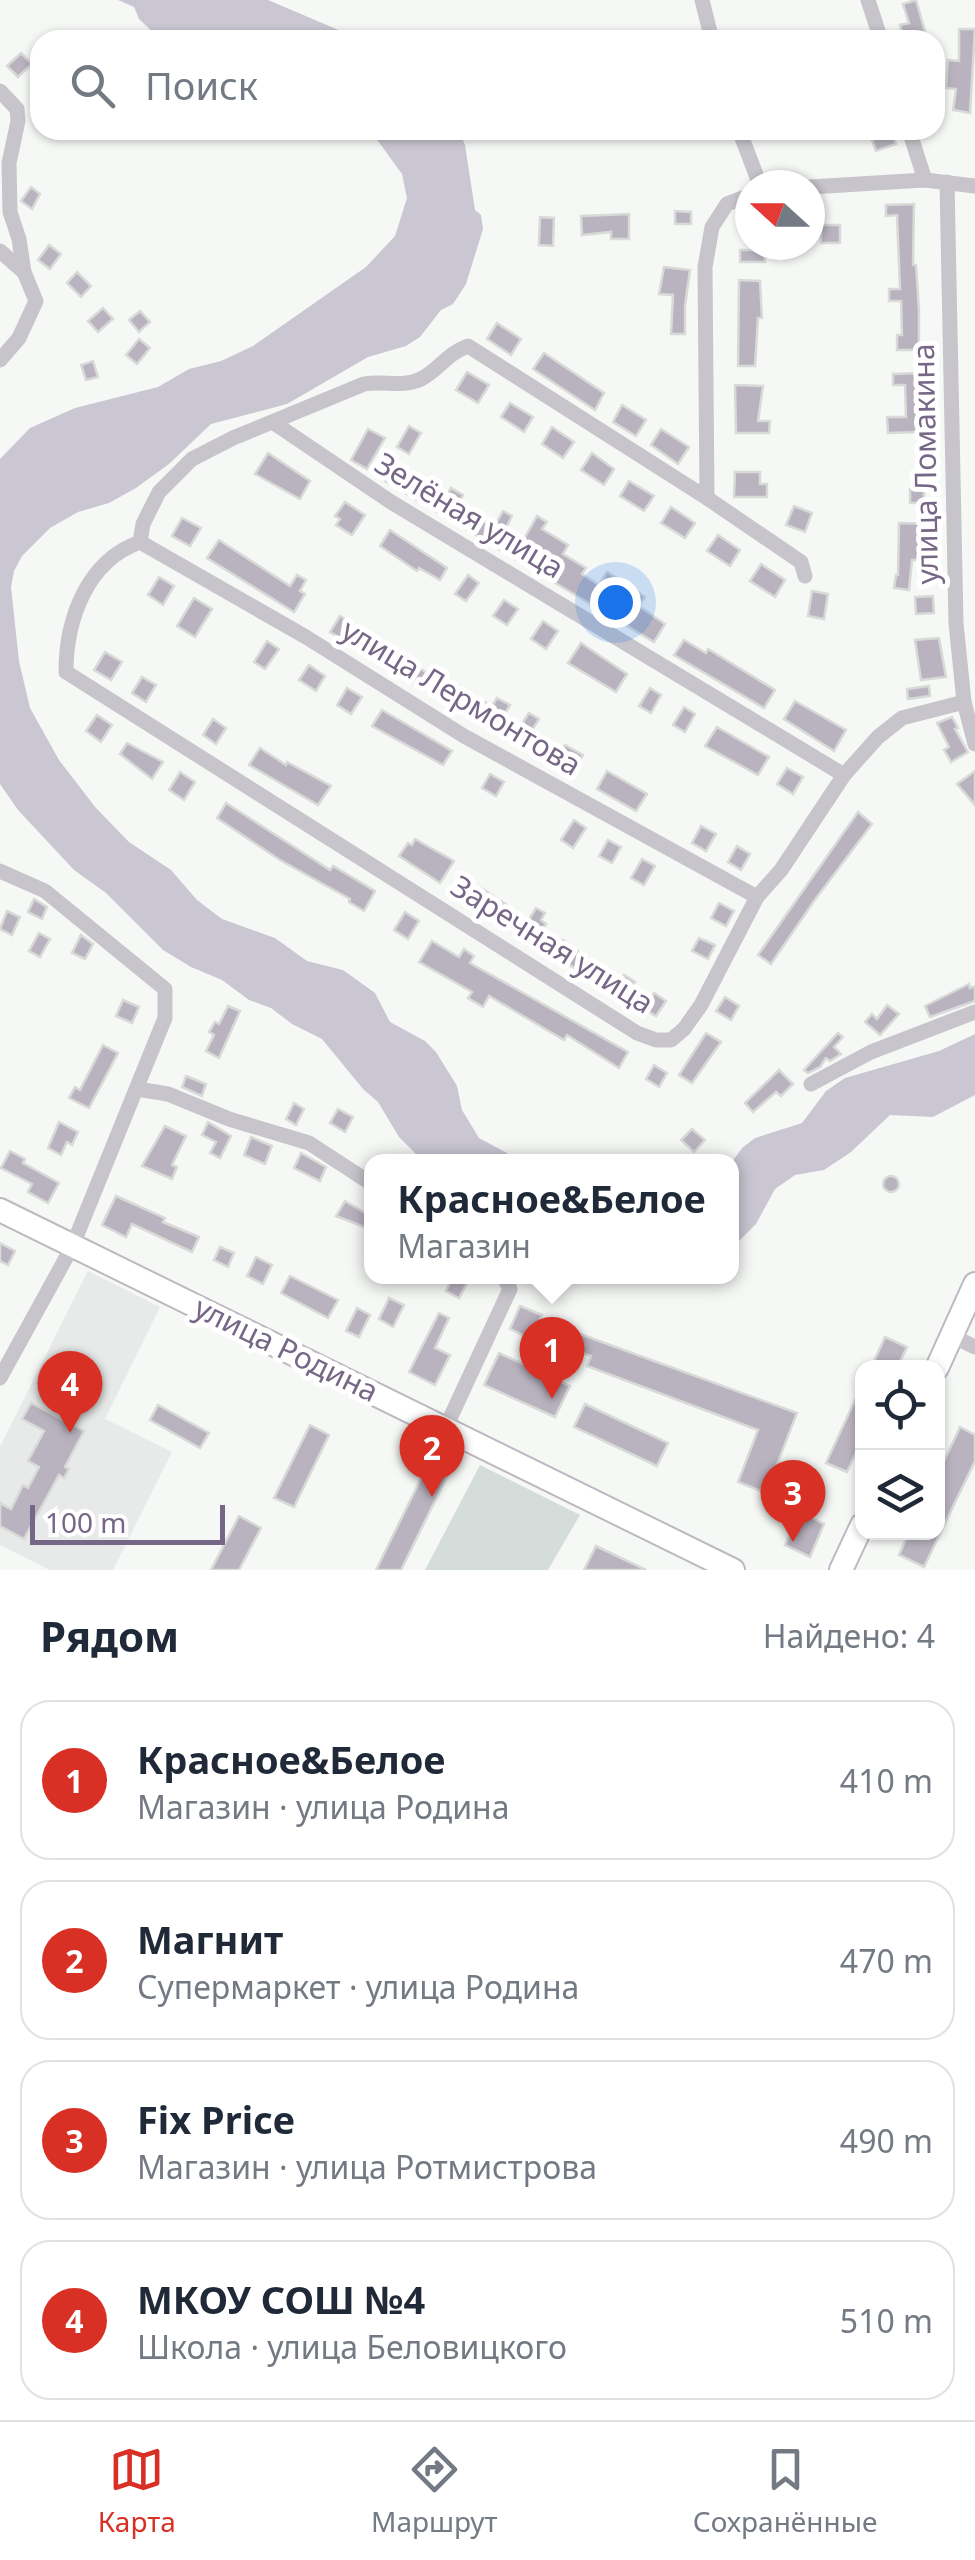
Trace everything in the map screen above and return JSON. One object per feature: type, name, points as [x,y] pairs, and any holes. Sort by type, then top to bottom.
[{"type":"street","points":[[702,0],[710,30]]},
{"type":"street","points":[[868,0],[877,30]]},
{"type":"street","points":[[0,91],[17,109],[9,163],[10,212],[24,272],[36,301],[33,313],[0,360]]},
{"type":"street","points":[[743,140],[754,170]]},
{"type":"street","points":[[912,140],[924,180]]},
{"type":"street","points":[[825,186],[924,180],[975,186]]},
{"type":"street","name":"улица Ломакина","points":[[946,182],[956,623],[964,702],[975,744]]},
{"type":"street","points":[[707,498],[705,267],[712,228],[727,204],[735,201]]},
{"type":"street","points":[[0,251],[24,272]]},
{"type":"street","points":[[140,542],[143,524],[159,492],[192,459],[364,384],[404,384],[425,378],[450,352],[468,346],[801,562],[805,576]]},
{"type":"street","name":"Зелёная улица","points":[[274,423],[362,484],[844,775]]},
{"type":"street","name":"Заречная улица","points":[[140,542],[122,548],[94,574],[70,631],[66,672],[638,1033],[656,1040],[671,1040],[701,1005],[757,897],[781,870],[844,775],[878,737],[902,718],[964,702]]},
{"type":"street","name":"улица Лермонтова","points":[[140,542],[464,736],[757,897]]},
{"type":"street","points":[[956,623],[975,627]]},
{"type":"street","points":[[0,870],[45,891],[165,989],[165,1018],[72,1246],[0,1378]]},
{"type":"street","points":[[811,1084],[871,1052],[975,1012]]},
{"type":"street","points":[[138,1089],[168,1094],[229,1119],[310,1143],[364,1179]]},
{"type":"street","name":"улица Родина","points":[[0,1210],[733,1570]]},
{"type":"street","points":[[446,1427],[510,1289],[507,1284]]},
{"type":"street","points":[[941,1360],[975,1284]]},
{"type":"street","points":[[952,1336],[975,1347]]},
{"type":"street","points":[[841,1570],[855,1540]]},
{"type":"shaded area","points":[[118,0],[268,0],[338,30],[151,30],[139,19],[134,7]]},
{"type":"shaded area","points":[[377,140],[463,140],[475,210],[481,215],[483,229],[466,284],[453,304],[441,310],[420,337],[406,346],[368,357],[287,404],[211,424],[169,464],[136,488],[50,528],[22,556],[11,587],[19,661],[30,708],[59,760],[96,808],[129,842],[171,870],[197,900],[222,919],[275,938],[307,961],[343,970],[375,993],[390,1022],[425,1041],[436,1052],[457,1086],[462,1110],[479,1138],[508,1154],[416,1154],[399,1137],[378,1102],[322,1039],[163,950],[106,893],[74,870],[18,810],[0,784],[0,459],[30,428],[75,408],[158,387],[189,369],[221,361],[253,346],[366,267],[395,236],[407,198],[402,174]]},
{"type":"shaded area","points":[[975,1034],[975,1095],[933,1117],[890,1115],[851,1152],[824,1170],[795,1175],[775,1189],[756,1224],[739,1241],[738,1154],[742,1148],[755,1138],[802,1123],[826,1091],[845,1078],[939,1051]]},
{"type":"shaded area","points":[[88,1271],[160,1307],[105,1419],[172,1452],[113,1570],[50,1570],[0,1545],[0,1447]]},
{"type":"shaded area","points":[[480,1465],[580,1515],[548,1570],[425,1570]]},
{"type":"building","points":[[916,0],[925,30],[901,30],[900,25],[909,23],[903,4]]},
{"type":"building","points":[[959,29],[975,29],[970,113],[953,110],[956,89],[946,88],[948,60],[959,61]]},
{"type":"building","points":[[21,53],[30,62],[18,77],[7,66]]},
{"type":"building","points":[[872,140],[895,140],[896,144],[876,151]]},
{"type":"building","points":[[31,187],[40,194],[32,209],[21,201]]},
{"type":"building","points":[[914,204],[913,265],[919,350],[897,350],[897,335],[902,335],[901,301],[889,301],[889,289],[900,289],[897,215],[886,216],[886,205]]},
{"type":"building","points":[[675,211],[691,212],[691,224],[675,224]]},
{"type":"building","points":[[629,214],[629,239],[611,239],[611,232],[582,235],[581,216]]},
{"type":"building","points":[[540,217],[554,218],[553,246],[539,245]]},
{"type":"building","points":[[825,225],[840,225],[840,243],[825,243]]},
{"type":"building","points":[[49,245],[61,254],[50,269],[38,260]]},
{"type":"building","points":[[664,267],[690,270],[685,334],[671,334],[673,295],[659,294]]},
{"type":"building","points":[[77,272],[91,286],[81,297],[67,283]]},
{"type":"building","points":[[739,280],[760,281],[762,318],[758,318],[755,366],[738,366]]},
{"type":"building","points":[[103,308],[113,319],[98,332],[88,321]]},
{"type":"building","points":[[140,311],[150,322],[139,332],[129,320]]},
{"type":"building","points":[[497,323],[521,339],[511,355],[487,339]]},
{"type":"building","points":[[139,339],[150,348],[137,364],[126,355]]},
{"type":"building","points":[[544,353],[604,393],[595,410],[533,369]]},
{"type":"building","points":[[93,361],[98,377],[86,380],[81,365]]},
{"type":"building","points":[[467,372],[489,385],[478,403],[456,390]]},
{"type":"building","points":[[920,373],[922,432],[888,433],[887,417],[906,417],[905,385],[893,385],[893,374]]},
{"type":"building","points":[[735,385],[763,386],[758,421],[770,421],[769,433],[736,433]]},
{"type":"building","points":[[510,403],[533,417],[524,432],[501,417]]},
{"type":"building","points":[[622,405],[646,420],[636,436],[613,422]]},
{"type":"building","points":[[409,426],[421,433],[409,454],[397,447]]},
{"type":"building","points":[[552,427],[574,442],[563,458],[542,444]]},
{"type":"building","points":[[368,429],[385,438],[367,469],[351,460]]},
{"type":"building","points":[[661,429],[689,447],[678,464],[651,445]]},
{"type":"building","points":[[268,453],[310,481],[300,499],[255,474]]},
{"type":"building","points":[[592,453],[614,469],[604,485],[581,470]]},
{"type":"building","points":[[395,463],[448,493],[451,488],[463,495],[458,505],[494,527],[503,511],[512,516],[506,528],[524,539],[537,516],[547,522],[542,529],[568,545],[563,554],[586,568],[582,574],[599,585],[607,572],[617,578],[612,587],[629,597],[634,589],[645,597],[639,606],[665,624],[654,642],[385,481]]},
{"type":"building","points":[[735,472],[760,472],[760,484],[767,484],[767,497],[734,497]]},
{"type":"building","points":[[629,481],[654,496],[644,511],[620,496]]},
{"type":"building","points":[[924,488],[924,503],[910,503],[910,489]]},
{"type":"building","points":[[345,502],[365,515],[352,535],[336,525],[340,519],[335,516]]},
{"type":"building","points":[[794,506],[812,513],[805,532],[786,525]]},
{"type":"building","points":[[671,507],[695,523],[685,538],[661,523]]},
{"type":"building","points":[[182,518],[201,528],[190,546],[172,536]]},
{"type":"building","points":[[899,523],[930,524],[927,560],[912,560],[909,590],[894,588]]},
{"type":"building","points":[[390,530],[447,568],[440,580],[419,568],[417,571],[380,546]]},
{"type":"building","points":[[718,535],[740,550],[730,566],[707,551]]},
{"type":"building","points":[[219,540],[290,586],[297,575],[306,580],[300,591],[305,594],[294,612],[207,558]]},
{"type":"building","points":[[761,564],[785,580],[775,597],[750,581]]},
{"type":"building","points":[[468,575],[479,583],[466,601],[455,594]]},
{"type":"building","points":[[159,577],[174,586],[163,605],[148,595]]},
{"type":"building","points":[[812,591],[828,594],[824,619],[808,616]]},
{"type":"building","points":[[933,596],[934,613],[916,614],[915,597]]},
{"type":"building","points":[[194,598],[212,609],[195,637],[177,626]]},
{"type":"building","points":[[504,600],[518,609],[507,625],[493,616]]},
{"type":"building","points":[[340,616],[354,624],[344,640],[330,632]]},
{"type":"building","points":[[543,621],[558,631],[546,649],[531,639]]},
{"type":"building","points":[[939,638],[946,677],[921,680],[915,640]]},
{"type":"building","points":[[684,640],[706,653],[708,649],[775,690],[764,708],[674,655]]},
{"type":"building","points":[[267,641],[279,649],[265,669],[254,662]]},
{"type":"building","points":[[376,641],[392,651],[383,665],[367,655]]},
{"type":"building","points":[[581,643],[627,674],[616,692],[568,663]]},
{"type":"building","points":[[105,652],[122,662],[111,680],[94,670]]},
{"type":"building","points":[[412,664],[429,674],[421,687],[405,678]]},
{"type":"building","points":[[309,665],[325,676],[316,691],[299,680]]},
{"type":"building","points":[[142,677],[156,685],[146,702],[132,693]]},
{"type":"building","points":[[451,682],[466,691],[457,706],[442,697]]},
{"type":"building","points":[[929,686],[930,696],[908,699],[907,689]]},
{"type":"building","points":[[347,688],[362,697],[351,714],[337,705]]},
{"type":"building","points":[[650,688],[661,695],[651,713],[639,706]]},
{"type":"building","points":[[497,698],[510,705],[495,730],[475,718],[485,702],[492,706]]},
{"type":"building","points":[[795,701],[846,730],[834,751],[784,719]]},
{"type":"building","points":[[684,707],[695,714],[685,732],[673,725]]},
{"type":"building","points":[[382,710],[452,751],[443,765],[372,726]]},
{"type":"building","points":[[529,713],[539,719],[523,745],[512,739]]},
{"type":"building","points":[[97,715],[112,725],[101,742],[86,731]]},
{"type":"building","points":[[952,717],[968,752],[951,762],[944,750],[949,747],[937,723]]},
{"type":"building","points":[[213,719],[226,728],[216,744],[203,735]]},
{"type":"building","points":[[717,727],[769,757],[758,775],[705,746]]},
{"type":"building","points":[[127,743],[163,762],[152,779],[120,754]]},
{"type":"building","points":[[565,745],[583,755],[573,772],[555,762]]},
{"type":"building","points":[[260,748],[331,786],[318,805],[249,765]]},
{"type":"building","points":[[787,768],[803,777],[793,794],[777,784]]},
{"type":"building","points":[[607,771],[647,794],[636,811],[597,789]]},
{"type":"building","points":[[975,771],[975,805],[957,784]]},
{"type":"building","points":[[180,772],[195,782],[184,800],[169,790]]},
{"type":"building","points":[[490,774],[504,782],[496,796],[482,788]]},
{"type":"building","points":[[226,803],[330,870],[333,866],[375,891],[364,911],[217,818]]},
{"type":"building","points":[[858,812],[872,824],[771,964],[758,955]]},
{"type":"building","points":[[574,820],[586,828],[573,848],[561,840]]},
{"type":"building","points":[[701,826],[716,834],[706,851],[692,843]]},
{"type":"building","points":[[415,839],[454,861],[440,883],[399,856]]},
{"type":"building","points":[[608,840],[621,847],[612,863],[599,856]]},
{"type":"building","points":[[737,846],[750,854],[741,870],[728,862]]},
{"type":"building","points":[[642,859],[655,866],[644,885],[631,878]]},
{"type":"building","points":[[481,888],[507,905],[498,919],[472,902]]},
{"type":"building","points":[[34,899],[47,907],[42,919],[28,912]]},
{"type":"building","points":[[719,903],[734,911],[726,926],[711,918]]},
{"type":"building","points":[[536,908],[545,913],[541,920],[546,924],[535,941],[521,932]]},
{"type":"building","points":[[7,911],[20,917],[12,935],[0,929]]},
{"type":"building","points":[[405,912],[419,921],[408,939],[394,930]]},
{"type":"building","points":[[39,933],[50,939],[40,957],[29,951]]},
{"type":"building","points":[[81,935],[93,944],[85,959],[72,953]]},
{"type":"building","points":[[699,938],[715,945],[708,959],[692,951]]},
{"type":"building","points":[[563,940],[620,982],[624,975],[635,982],[625,998],[554,954]]},
{"type":"building","points":[[432,941],[459,957],[464,949],[474,956],[470,963],[628,1052],[619,1068],[567,1035],[564,1040],[489,996],[483,1007],[468,998],[472,992],[419,962]]},
{"type":"building","points":[[969,984],[970,988],[975,986],[975,1001],[930,1017],[925,1006]]},
{"type":"building","points":[[654,993],[666,1001],[656,1016],[644,1009]]},
{"type":"building","points":[[725,997],[739,1006],[731,1020],[716,1011]]},
{"type":"building","points":[[123,1000],[139,1007],[132,1023],[116,1016]]},
{"type":"building","points":[[887,1005],[899,1014],[880,1035],[865,1022],[872,1014],[877,1019]]},
{"type":"building","points":[[228,1006],[240,1011],[219,1058],[206,1051],[214,1035],[209,1032],[215,1022],[219,1024]]},
{"type":"building","points":[[706,1033],[721,1042],[692,1083],[679,1075]]},
{"type":"building","points":[[838,1033],[843,1037],[834,1047],[841,1054],[830,1061],[826,1058],[820,1067],[808,1073],[804,1070]]},
{"type":"building","points":[[103,1045],[118,1053],[89,1108],[69,1098],[75,1087],[80,1090]]},
{"type":"building","points":[[654,1065],[667,1073],[659,1087],[646,1079]]},
{"type":"building","points":[[779,1070],[793,1084],[781,1096],[776,1092],[753,1112],[745,1103]]},
{"type":"building","points":[[186,1076],[206,1084],[202,1096],[182,1087]]},
{"type":"building","points":[[294,1103],[304,1109],[296,1125],[286,1119]]},
{"type":"building","points":[[338,1109],[353,1117],[345,1132],[330,1123]]},
{"type":"building","points":[[59,1122],[78,1132],[61,1155],[48,1148]]},
{"type":"building","points":[[208,1122],[231,1136],[220,1158],[210,1153],[216,1142],[202,1135]]},
{"type":"building","points":[[165,1126],[186,1136],[172,1165],[177,1167],[172,1179],[142,1166]]},
{"type":"building","points":[[692,1129],[705,1140],[694,1152],[681,1140]]},
{"type":"building","points":[[251,1137],[272,1146],[265,1164],[244,1155]]},
{"type":"building","points":[[10,1151],[59,1183],[48,1203],[28,1192],[32,1184],[1,1168]]},
{"type":"building","points":[[301,1153],[326,1167],[320,1181],[294,1168]]},
{"type":"building","points":[[891,1176],[899,1184],[891,1192],[883,1184]]},
{"type":"building","points":[[116,1196],[199,1237],[192,1252],[132,1224],[126,1237],[102,1225]]},
{"type":"building","points":[[345,1201],[364,1212],[364,1227],[336,1216]]},
{"type":"building","points":[[0,1243],[15,1251],[8,1265],[0,1261]]},
{"type":"building","points":[[220,1247],[234,1253],[228,1267],[214,1260]]},
{"type":"building","points":[[256,1257],[272,1265],[263,1284],[247,1276]]},
{"type":"building","points":[[290,1276],[338,1300],[328,1318],[281,1293]]},
{"type":"building","points":[[449,1284],[466,1284],[459,1298],[446,1291]]},
{"type":"building","points":[[389,1298],[404,1305],[393,1327],[379,1319]]},
{"type":"building","points":[[520,1306],[542,1315],[531,1339],[510,1329]]},
{"type":"building","points":[[357,1308],[370,1315],[359,1337],[346,1331]]},
{"type":"building","points":[[439,1313],[449,1318],[435,1348],[450,1355],[435,1385],[409,1372]]},
{"type":"building","points":[[569,1330],[797,1413],[766,1493],[738,1482],[758,1430],[587,1366],[591,1356],[563,1346]]},
{"type":"building","points":[[885,1337],[907,1347],[901,1360],[875,1360]]},
{"type":"building","points":[[499,1353],[570,1386],[555,1417],[484,1385]]},
{"type":"building","points":[[855,1400],[855,1455],[847,1472],[826,1463]]},
{"type":"building","points":[[31,1403],[84,1431],[65,1467],[69,1469],[64,1478],[59,1475],[24,1539],[0,1526],[0,1503],[11,1509],[23,1485],[28,1488],[39,1467],[28,1461],[44,1431],[22,1419]]},
{"type":"building","points":[[585,1404],[668,1443],[657,1466],[574,1427]]},
{"type":"building","points":[[158,1405],[209,1433],[200,1448],[150,1420]]},
{"type":"building","points":[[310,1425],[329,1435],[294,1507],[274,1498]]},
{"type":"building","points":[[960,1427],[975,1435],[975,1461],[945,1523],[945,1459]]},
{"type":"building","points":[[438,1444],[458,1454],[401,1570],[376,1570]]},
{"type":"building","points":[[800,1512],[824,1524],[810,1557],[785,1545]]},
{"type":"building","points":[[239,1516],[261,1528],[239,1570],[211,1570]]},
{"type":"building","points":[[906,1540],[937,1540],[924,1567],[899,1555]]},
{"type":"building","points":[[596,1546],[646,1570],[584,1570]]},
{"type":"place","name":"Красное&Белое","points":[[552,1399]]},
{"type":"place","name":"МКОУ СОШ №4","points":[[70,1433]]},
{"type":"place","name":"Магнит","points":[[432,1497]]},
{"type":"place","name":"Fix Price","points":[[793,1542]]}]
